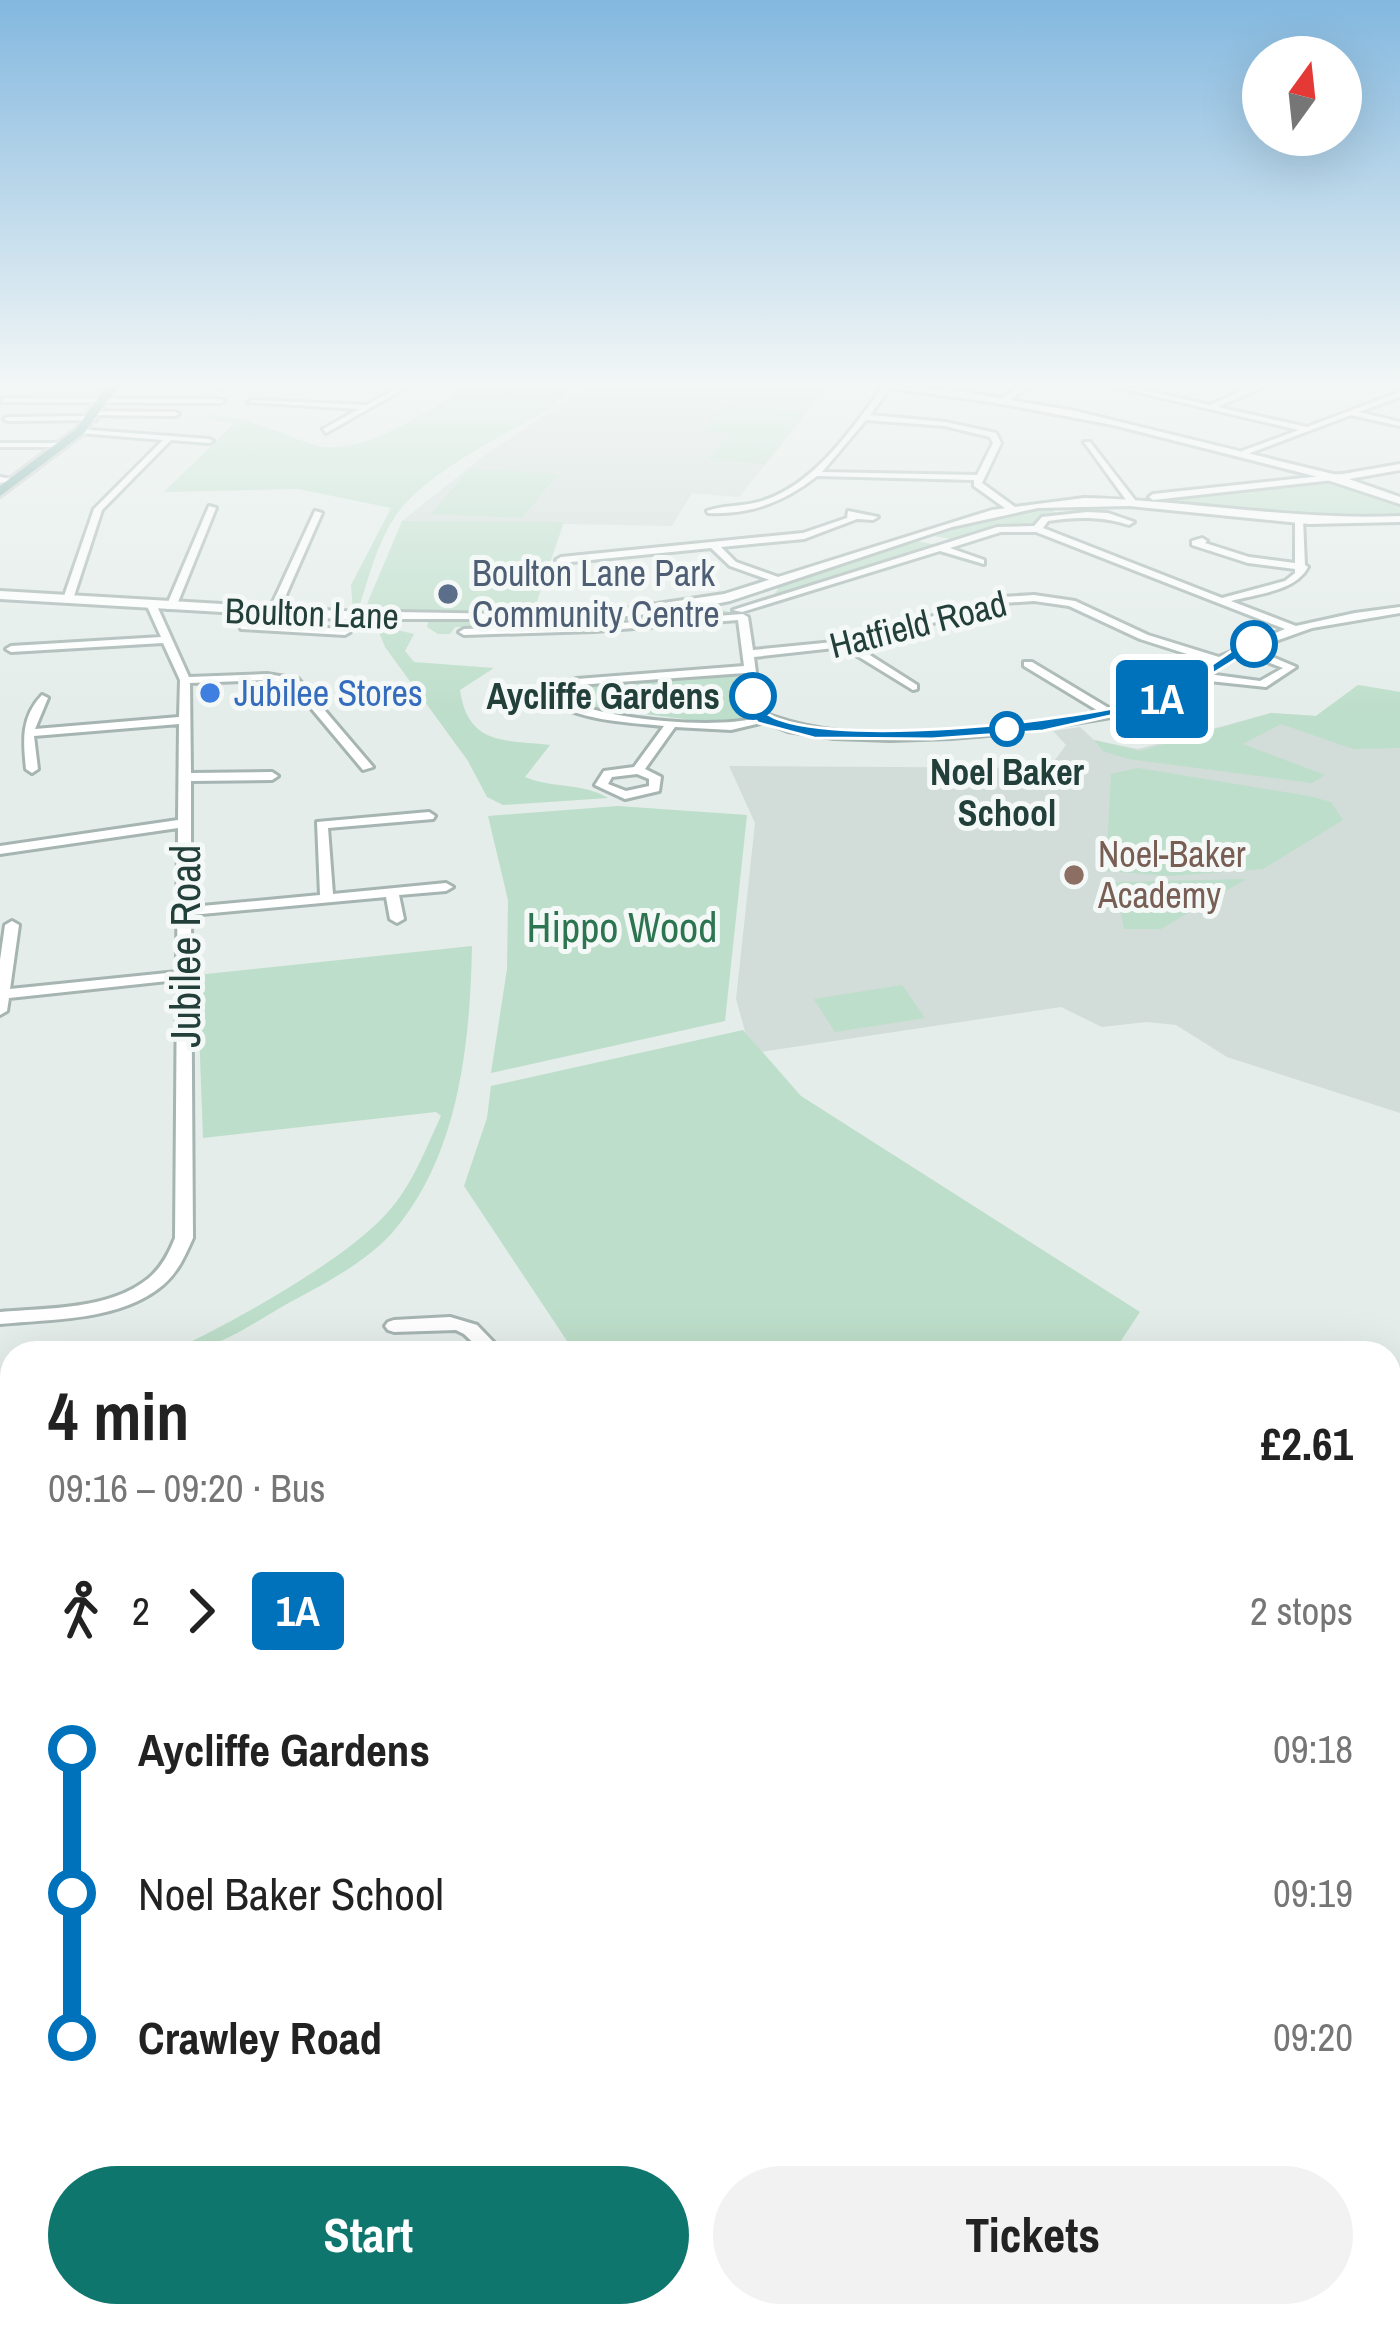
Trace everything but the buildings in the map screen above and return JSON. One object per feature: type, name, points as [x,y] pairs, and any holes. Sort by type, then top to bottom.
[{"type":"street","points":[[68,599],[98,508],[112,495]]},
{"type":"street","points":[[711,511],[748,508],[777,495]]},
{"type":"street","points":[[992,495],[1012,509]]},
{"type":"street","points":[[1117,495],[1128,514]]},
{"type":"street","points":[[1153,497],[1176,495]]},
{"type":"street","points":[[1052,504],[1068,516]]},
{"type":"street","name":"Boulton Lane","points":[[0,595],[273,613],[549,617],[640,611],[717,599],[1012,509],[1052,504],[1128,514]]},
{"type":"street","points":[[171,607],[212,508]]},
{"type":"street","points":[[273,613],[318,513]]},
{"type":"street","points":[[561,560],[813,535],[842,526],[851,514],[873,517]]},
{"type":"street","name":"Boulton Lane","points":[[464,632],[595,628],[740,613],[1000,529],[1037,529],[1045,519],[1068,516],[1400,519]]},
{"type":"street","points":[[1223,601],[1291,582],[1303,567],[1300,520]]},
{"type":"street","points":[[1037,529],[1296,630]]},
{"type":"street","points":[[920,535],[980,561],[994,556]]},
{"type":"street","points":[[1202,541],[1195,543],[1233,556],[1303,567]]},
{"type":"street","points":[[714,546],[733,563],[773,582],[763,595],[766,604]]},
{"type":"street","name":"Hatfield Road","points":[[748,654],[845,644],[1003,600],[1046,598],[1220,661]]},
{"type":"street","points":[[717,599],[740,613],[754,711],[763,719],[803,732],[896,735],[1019,728],[1111,714],[1159,701],[1220,661],[1296,630],[1400,610]]},
{"type":"street","name":"Jubilee Road","points":[[0,1318],[101,1305],[156,1284],[179,1258],[186,1230],[184,680],[152,606]]},
{"type":"street","points":[[255,612],[243,622],[245,627],[345,632]]},
{"type":"street","points":[[11,649],[168,640]]},
{"type":"street","points":[[845,644],[913,687]]},
{"type":"street","points":[[1202,677],[1262,685],[1291,667],[1244,649]]},
{"type":"street","points":[[1010,664],[1034,660],[1111,714]]},
{"type":"street","points":[[750,669],[577,682],[550,694],[553,701],[570,708],[674,722],[728,727],[763,719]]},
{"type":"street","points":[[184,680],[280,677],[294,681],[368,767]]},
{"type":"street","points":[[32,769],[28,734],[42,698]]},
{"type":"street","points":[[28,734],[183,720]]},
{"type":"street","points":[[638,770],[674,722]]},
{"type":"street","points":[[184,777],[272,776]]},
{"type":"street","points":[[397,802],[399,819]]},
{"type":"street","points":[[327,898],[321,825],[430,816]]},
{"type":"street","points":[[0,850],[184,823]]},
{"type":"street","points":[[185,912],[446,887]]},
{"type":"street","points":[[392,892],[397,920]]},
{"type":"street","points":[[12,925],[2,1003],[184,975]]},
{"type":"street","points":[[394,1326],[419,1327],[453,1313],[488,1341]]},
{"type":"shaded area","points":[[435,495],[691,495],[672,526],[402,521]]},
{"type":"shaded area","name":"Noel-Baker Academy","points":[[1358,685],[1400,692],[1400,1113],[1227,1057],[1176,1025],[1147,1022],[1102,1027],[1061,1007],[761,1052],[746,1035],[736,999],[755,823],[729,766],[1049,768],[1066,745],[1053,731],[1080,727],[1094,740],[1138,749],[1271,713],[1316,716]]},
{"type":"green space","points":[[325,495],[415,495],[384,536],[358,610],[353,610],[351,585],[391,508]]},
{"type":"green space","points":[[448,495],[541,495],[522,518],[431,514]]},
{"type":"green space","points":[[1373,495],[1400,504],[1400,517],[1305,518],[1147,499]]},
{"type":"green space","points":[[1046,507],[1059,514],[1032,526],[996,528],[956,540],[934,536],[981,518]]},
{"type":"green space","points":[[402,521],[564,522],[534,610],[368,611]]},
{"type":"green space","points":[[912,540],[937,545],[772,597],[783,583]]},
{"type":"green space","points":[[705,605],[733,613],[594,627],[455,627],[450,634],[427,627],[428,622],[593,617]]},
{"type":"green space","points":[[376,625],[414,634],[405,651],[414,662],[494,668],[460,690],[471,721],[503,740],[550,745],[525,777],[608,798],[503,805],[487,797],[468,761],[385,647]]},
{"type":"green space","points":[[737,673],[744,677],[752,719],[724,724],[573,705],[558,698],[565,688],[578,684]]},
{"type":"green space","points":[[1358,685],[1400,692],[1400,748],[1353,749],[1281,724],[1243,744],[1325,775],[1312,783],[1128,759],[1103,751],[1094,740],[1140,751],[1271,713],[1316,716]]},
{"type":"green space","points":[[1138,768],[1309,796],[1331,802],[1343,820],[1263,869],[1170,876],[1106,871],[1111,774]]},
{"type":"green space","name":"Hippo Wood","points":[[618,806],[747,815],[725,1021],[491,1073],[507,969],[508,900],[488,816]]},
{"type":"green space","points":[[1246,879],[1161,929],[1124,929],[1115,882]]},
{"type":"green space","points":[[472,946],[468,1021],[456,1097],[446,1134],[415,1203],[368,1255],[220,1341],[192,1341],[284,1291],[342,1252],[387,1213],[418,1166],[441,1116],[436,1112],[203,1138],[197,975]]},
{"type":"green space","points":[[902,985],[925,1018],[835,1032],[814,999]]},
{"type":"green space","points":[[743,1030],[801,1096],[1140,1312],[1121,1341],[567,1341],[464,1186],[487,1118],[491,1086]]},
{"type":"bus line","name":"1A","points":[[753,696],[754,711],[763,719],[814,733],[932,734],[1043,726],[1159,701],[1254,644]]},
{"type":"place","name":"Boulton Lane Park Community Centre","points":[[448,594]]},
{"type":"place","name":"Jubilee Stores","points":[[210,693]]},
{"type":"place","name":"Aycliffe Gardens","points":[[753,696]]},
{"type":"place","name":"Noel Baker School","points":[[1007,729]]},
{"type":"place","name":"Noel-Baker Academy","points":[[1074,875]]}]
